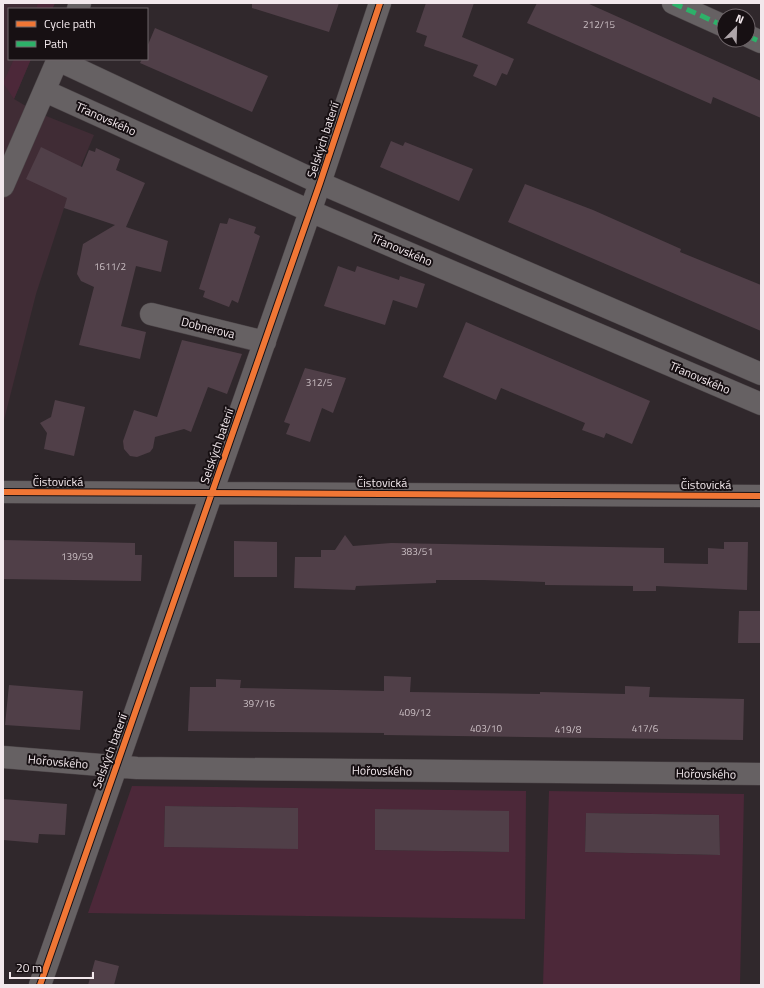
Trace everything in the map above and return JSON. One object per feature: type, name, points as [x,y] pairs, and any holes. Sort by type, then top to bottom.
[{"type":"street","name":"Selských baterií","points":[[40,985],[265,342],[380,3]]},
{"type":"street","points":[[673,3],[716,22]]},
{"type":"street","points":[[3,186],[58,60],[320,183],[761,374]]},
{"type":"street","name":"Třanovského","points":[[45,91],[310,211],[761,404]]},
{"type":"street","name":"Dobnerova","points":[[151,314],[265,342]]},
{"type":"street","name":"Čistovická","points":[[3,492],[761,496]]},
{"type":"street","name":"Hořovského","points":[[3,757],[137,768],[761,774]]},
{"type":"shaded area","points":[[3,3],[55,3],[52,8],[8,8],[8,60],[31,60],[14,99],[36,112],[94,135],[67,199],[36,294],[3,424]]},
{"type":"shaded area","points":[[38,3],[55,3],[52,8],[36,8]]},
{"type":"shaded area","points":[[14,60],[31,60],[14,99],[3,83]]},
{"type":"shaded area","points":[[132,786],[526,791],[525,919],[88,913]],"holes":[[[165,806],[298,808],[298,848],[164,847]],[[375,809],[442,811],[508,852],[375,850]]]},
{"type":"shaded area","points":[[549,791],[744,794],[740,985],[543,985]],"holes":[[[586,813],[719,815],[720,855],[585,852]]]},
{"type":"building","points":[[252,3],[339,3],[329,32],[252,8]]},
{"type":"building","points":[[426,3],[474,3],[462,37],[514,59],[507,75],[502,73],[496,86],[473,76],[478,65],[424,46],[427,36],[416,32]]},
{"type":"building","points":[[537,3],[587,3],[761,81],[761,118],[713,97],[711,104],[527,23]]},
{"type":"building","points":[[155,28],[268,76],[252,112],[140,63],[142,60],[148,60],[148,45]]},
{"type":"building","points":[[391,141],[403,146],[405,142],[473,169],[459,201],[380,167]]},
{"type":"building","points":[[41,147],[82,167],[89,150],[95,152],[96,148],[120,159],[116,170],[145,183],[126,227],[168,241],[161,272],[136,266],[121,326],[146,332],[140,359],[79,345],[94,287],[81,281],[77,274],[83,244],[115,225],[64,208],[67,198],[26,179]]},
{"type":"building","points":[[525,184],[593,210],[681,249],[680,252],[761,285],[761,331],[508,222]]},
{"type":"building","points":[[229,218],[256,227],[254,233],[260,236],[238,303],[232,300],[229,307],[203,297],[205,291],[199,289],[220,223],[227,224]]},
{"type":"building","points":[[338,266],[355,272],[357,266],[399,280],[400,276],[425,284],[417,308],[393,300],[385,325],[324,306]]},
{"type":"building","points":[[466,322],[650,401],[632,444],[606,433],[604,438],[582,430],[585,423],[501,388],[496,400],[443,377]]},
{"type":"building","points":[[182,340],[242,354],[227,394],[208,387],[191,432],[184,429],[155,437],[153,448],[150,452],[137,457],[130,456],[124,449],[123,441],[134,410],[157,417]]},
{"type":"building","points":[[305,368],[346,378],[333,413],[322,408],[310,442],[286,434],[290,424],[284,422]]},
{"type":"building","points":[[55,400],[85,407],[74,456],[44,449],[47,433],[40,423],[51,417]]},
{"type":"building","points":[[345,535],[353,546],[391,543],[664,548],[664,563],[708,564],[708,548],[724,549],[724,542],[748,542],[747,590],[656,586],[656,591],[633,591],[633,586],[545,585],[545,582],[483,580],[436,580],[436,583],[356,586],[355,590],[294,588],[295,557],[321,557],[321,550],[335,550]]},
{"type":"building","points":[[3,540],[135,543],[135,555],[142,555],[141,581],[3,579]]},
{"type":"building","points":[[234,541],[277,542],[277,577],[234,577]]},
{"type":"building","points":[[739,611],[761,611],[761,643],[738,643]]},
{"type":"building","points":[[384,676],[411,677],[410,692],[540,694],[540,692],[625,694],[625,686],[650,687],[649,697],[744,699],[743,740],[188,731],[190,687],[216,687],[216,679],[241,680],[240,688],[384,691]]},
{"type":"building","points":[[9,685],[83,691],[80,730],[5,725]]},
{"type":"building","points":[[3,799],[67,804],[65,835],[39,834],[38,843],[3,840]]},
{"type":"building","points":[[165,806],[298,808],[298,849],[164,847]]},
{"type":"building","points":[[375,809],[509,811],[509,852],[375,850]]},
{"type":"building","points":[[586,813],[719,815],[720,855],[585,852]]},
{"type":"building","points":[[95,960],[119,966],[114,985],[88,985]]},
{"type":"marked path","points":[[673,3],[716,22]]},
{"type":"marked path","points":[[756,40],[761,42]]},
{"type":"cycle path","points":[[40,985],[320,183],[380,3]]},
{"type":"cycle path","points":[[3,492],[761,496]]}]
